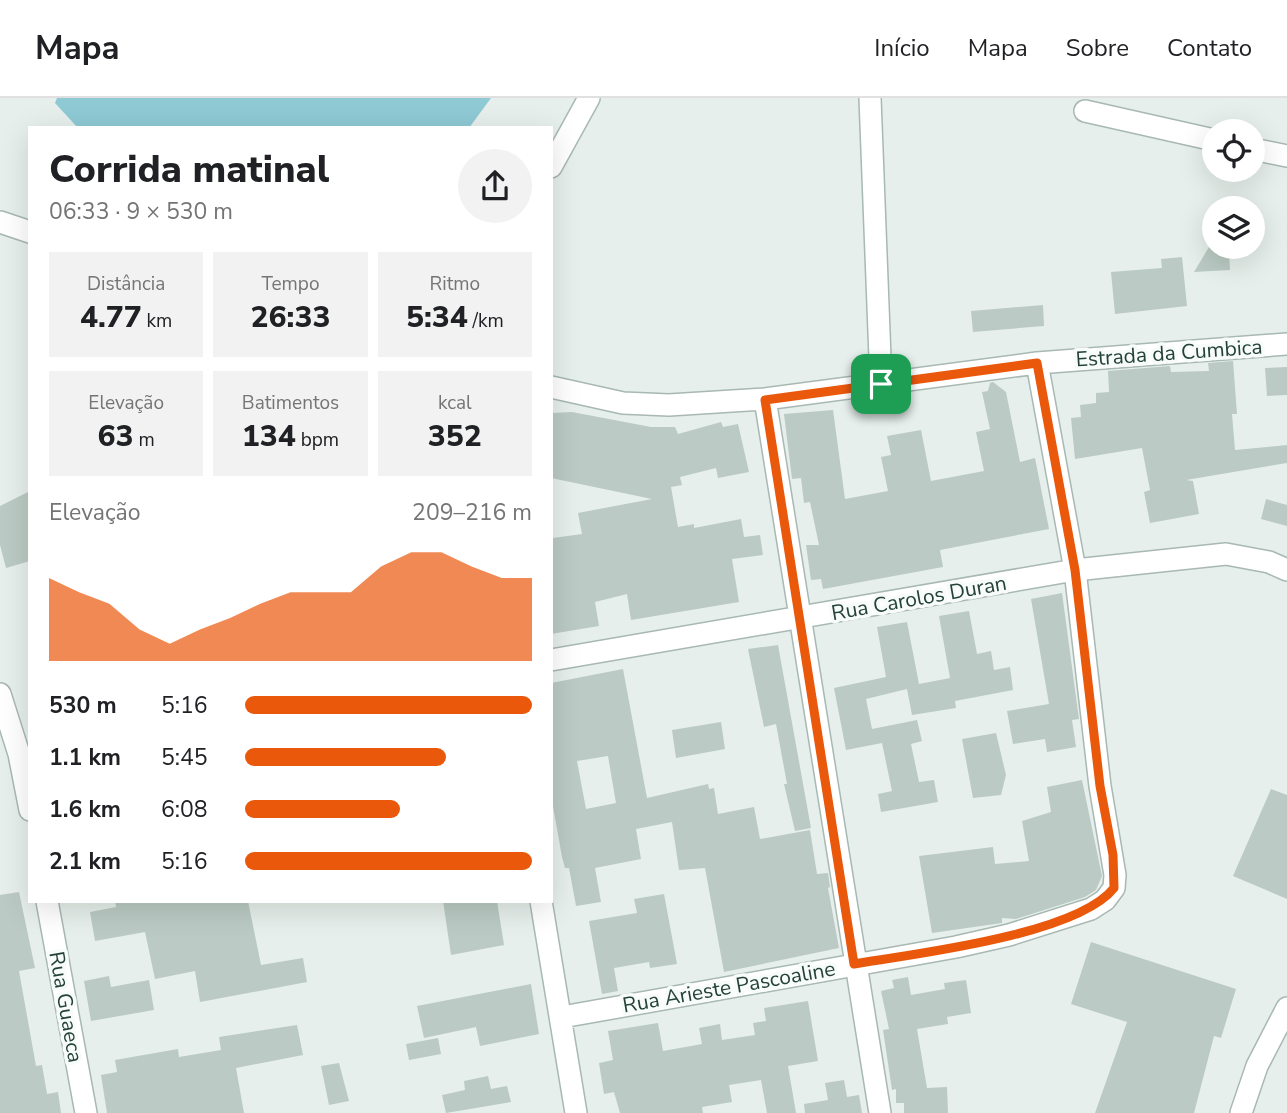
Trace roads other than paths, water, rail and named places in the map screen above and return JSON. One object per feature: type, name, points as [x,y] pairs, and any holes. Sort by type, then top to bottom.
[{"type":"street","points":[[553,163],[589,98]]},
{"type":"street","points":[[870,98],[881,384]]},
{"type":"street","points":[[1085,111],[1202,137]]},
{"type":"street","points":[[1265,151],[1287,156]]},
{"type":"street","points":[[0,222],[28,231]]},
{"type":"street","name":"Estrada da Cumbica","points":[[553,387],[623,402],[669,405],[765,400],[1037,363],[1287,344]]},
{"type":"street","name":"Rua Arieste Pascoaline","points":[[562,1017],[1009,935],[1072,916],[1105,900],[1114,888],[1115,875],[1100,786],[1075,570],[1037,363]]},
{"type":"street","points":[[765,400],[798,620],[880,1113]]},
{"type":"street","name":"Rua Carolos Duran","points":[[553,660],[798,620],[1075,570],[1226,554],[1269,562],[1287,570]]},
{"type":"street","points":[[0,694],[28,802]]},
{"type":"street","name":"Rua Guaeca","points":[[47,903],[86,1113]]},
{"type":"street","points":[[541,903],[576,1113]]},
{"type":"street","points":[[1241,1113],[1256,1066],[1287,1008]]},
{"type":"water","points":[[57,98],[491,98],[470,126],[76,126],[55,103]]}]
